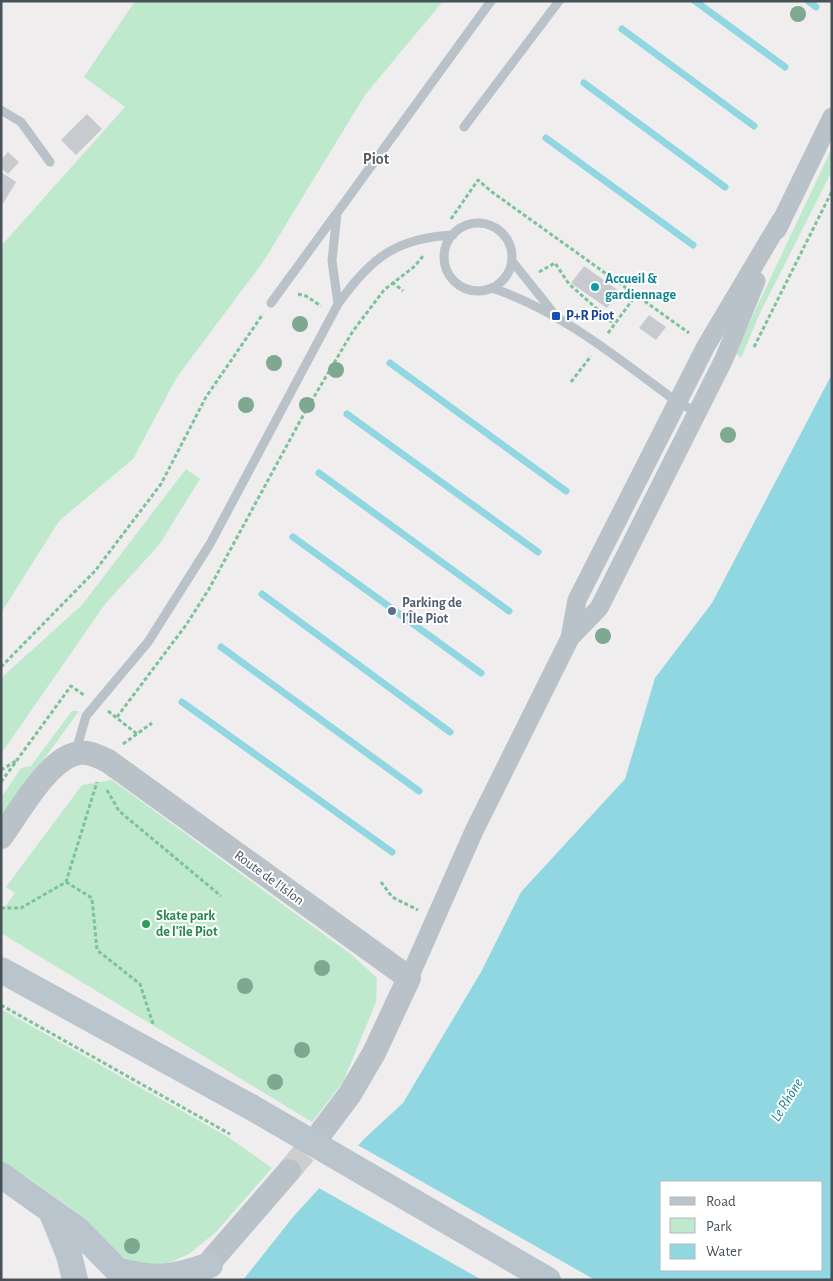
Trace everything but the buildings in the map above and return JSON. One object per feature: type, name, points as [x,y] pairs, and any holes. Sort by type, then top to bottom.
[{"type":"main road","points":[[1,970],[251,1107],[548,1280]]},
{"type":"main road","points":[[1,1175],[77,1230],[120,1275],[164,1279],[202,1272]]},
{"type":"main road","points":[[52,1213],[69,1255],[75,1280]]},
{"type":"street","points":[[570,638],[598,608],[697,412],[724,358],[781,220],[832,116]]},
{"type":"street","points":[[323,1130],[350,1094],[364,1070],[408,978],[474,831],[570,638],[577,600],[706,346],[781,220]]},
{"type":"street","points":[[1,837],[49,772],[62,759],[76,753]]},
{"type":"street","name":"Route de l'Islon","points":[[76,753],[93,754],[108,761],[408,978]]},
{"type":"street","points":[[202,1272],[289,1171]]},
{"type":"lane","points":[[271,303],[491,1]]},
{"type":"lane","points":[[464,127],[558,1]]},
{"type":"lane","points":[[1,110],[21,122],[50,162]]},
{"type":"lane","points":[[337,213],[332,261],[338,304]]},
{"type":"lane","points":[[512,261],[502,281],[492,288],[481,291],[469,290],[458,284],[450,276],[444,256],[447,243],[453,234],[470,224],[492,226],[508,240],[512,261],[556,316]]},
{"type":"lane","points":[[76,753],[86,716],[148,642],[204,552],[338,304],[376,258],[393,248],[414,240],[453,234]]},
{"type":"lane","points":[[492,288],[518,296],[556,316],[677,402],[697,412]]},
{"type":"path","points":[[353,330],[392,282],[415,266],[440,235],[478,180],[696,339]]},
{"type":"path","points":[[750,355],[832,191]]},
{"type":"path","points":[[528,282],[534,274],[555,263],[569,284],[614,324],[636,295]]},
{"type":"path","points":[[392,282],[403,291]]},
{"type":"path","points":[[1,667],[95,570],[161,484],[206,398],[271,303],[292,292],[306,296],[325,310]]},
{"type":"path","points":[[571,382],[590,357]]},
{"type":"path","points":[[1,782],[71,686],[88,697]]},
{"type":"path","points":[[108,711],[138,734]]},
{"type":"path","points":[[108,761],[152,722]]},
{"type":"path","points":[[1,770],[18,760]]},
{"type":"path","points":[[1,908],[21,908],[66,882],[99,777],[119,811],[221,896]]},
{"type":"path","points":[[66,882],[92,898],[97,950],[140,984],[153,1027]]},
{"type":"path","points":[[381,882],[392,897],[423,912]]},
{"type":"path","points":[[1,1005],[230,1134]]},
{"type":"green space","points":[[135,1],[443,1],[365,95],[263,262],[177,377],[133,459],[59,521],[1,613],[1,246],[125,107],[84,77]]},
{"type":"green space","points":[[832,148],[832,171],[760,313],[741,358],[735,353]]},
{"type":"green space","points":[[186,469],[200,479],[159,545],[105,604],[1,754],[1,678],[82,605]]},
{"type":"green space","points":[[72,711],[79,711],[1,818],[1,798],[21,768],[31,766]]},
{"type":"green space","points":[[112,780],[352,955],[377,978],[376,1002],[343,1082],[312,1122],[1,933],[1,912],[15,893],[6,887],[82,785]]},
{"type":"green space","points":[[1,1009],[228,1137],[272,1168],[216,1232],[189,1254],[162,1266],[144,1267],[104,1248],[76,1212],[27,1177],[1,1162]]},
{"type":"water","name":"Le Rhône","points":[[832,374],[832,1280],[243,1280],[293,1217],[364,1139],[403,1103],[481,972],[521,892],[625,779],[655,678],[712,603]]},
{"type":"pier","points":[[356,1144],[595,1280],[482,1280],[317,1187]]},
{"type":"waterway","points":[[695,1],[785,67]]},
{"type":"waterway","points":[[808,1],[816,7]]},
{"type":"waterway","points":[[622,29],[754,126]]},
{"type":"waterway","points":[[584,83],[725,187]]},
{"type":"waterway","points":[[546,138],[693,245]]},
{"type":"waterway","points":[[390,363],[566,491]]},
{"type":"waterway","points":[[347,414],[538,552]]},
{"type":"waterway","points":[[319,473],[509,611]]},
{"type":"waterway","points":[[293,537],[481,673]]},
{"type":"waterway","points":[[262,594],[450,732]]},
{"type":"waterway","points":[[221,647],[419,791]]},
{"type":"waterway","points":[[182,702],[392,852]]},
{"type":"tunnel","points":[[289,1171],[323,1130]]},
{"type":"place","name":"Accueil & gardiennage","points":[[595,287]]},
{"type":"place","name":"P+R Piot","points":[[556,316]]},
{"type":"place","name":"Parking de l'Île Piot","points":[[392,611]]},
{"type":"place","name":"Skate park de l'île Piot","points":[[146,924]]},
{"type":"district","name":"Piot","points":[[376,159]]}]
